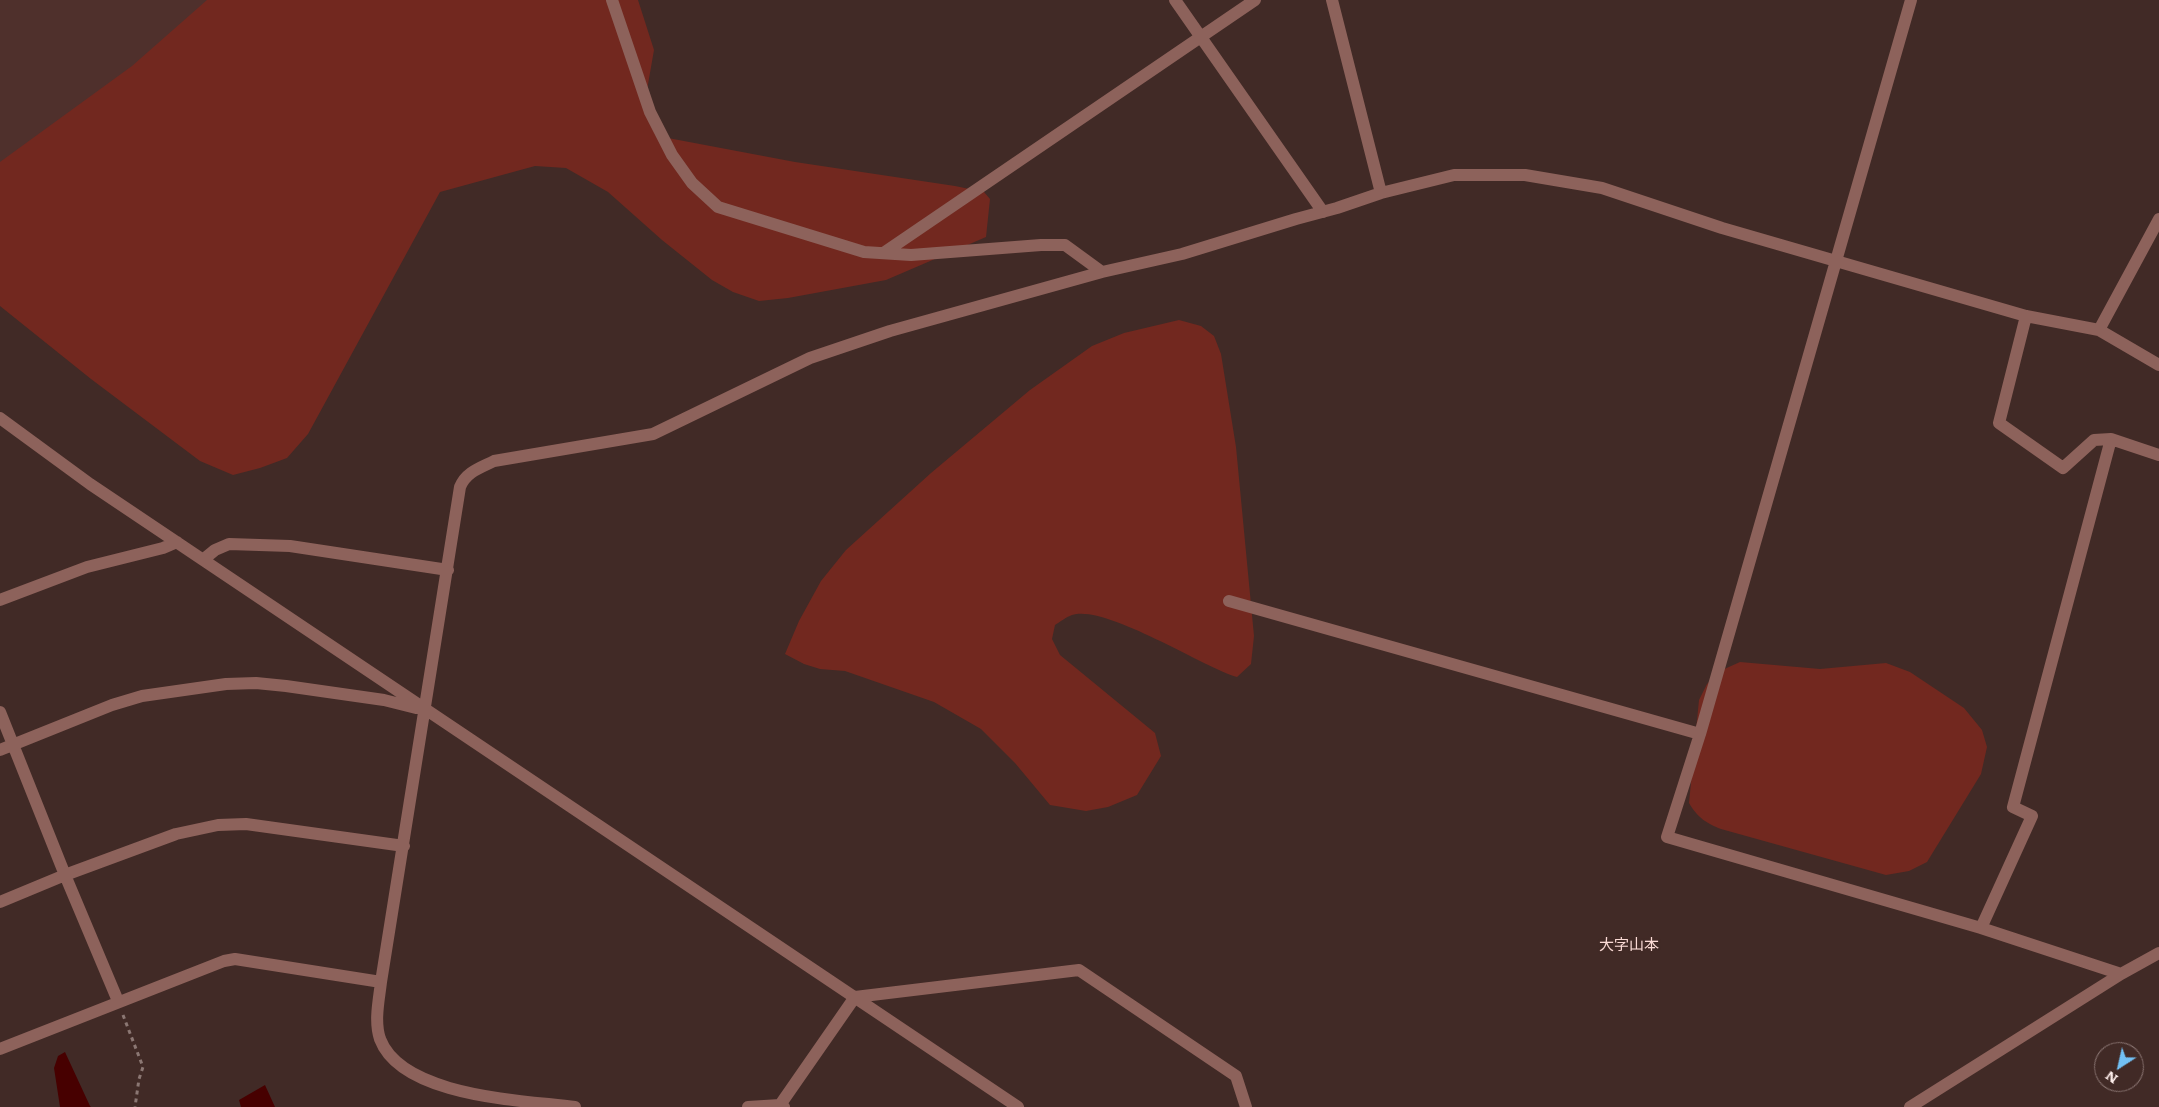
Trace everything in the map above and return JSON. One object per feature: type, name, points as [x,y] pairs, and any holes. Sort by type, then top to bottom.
[{"type":"street","points":[[612,0],[650,112],[672,155],[698,189],[718,207],[864,252],[911,255],[1041,245],[1065,246],[1102,272]]},
{"type":"street","points":[[1175,0],[1323,212]]},
{"type":"street","points":[[885,252],[1255,0]]},
{"type":"street","points":[[1332,0],[1381,193]]},
{"type":"street","points":[[1911,0],[1700,734],[1667,837],[1981,928],[2121,974]]},
{"type":"street","points":[[575,1107],[452,1090],[413,1073],[396,1062],[387,1052],[380,1039],[377,1023],[381,982],[426,711],[460,487],[464,478],[483,466],[494,461],[652,434],[810,358],[890,331],[1102,272],[1182,254],[1381,193],[1454,175],[1525,175],[1602,188],[1722,228],[2026,316],[2099,330],[2159,365]]},
{"type":"street","points":[[2099,330],[2159,219]]},
{"type":"street","points":[[2026,316],[1999,423],[2063,468],[2094,440],[2110,439],[2159,455]]},
{"type":"street","points":[[0,418],[90,484],[1018,1107]]},
{"type":"street","points":[[1981,928],[2032,816],[2013,808],[2110,439]]},
{"type":"street","points":[[0,600],[88,567],[163,548],[178,542]]},
{"type":"street","points":[[204,559],[214,550],[229,544],[290,546],[448,570]]},
{"type":"street","points":[[1229,601],[1700,734]]},
{"type":"street","points":[[0,750],[112,705],[142,696],[226,684],[256,683],[286,686],[384,700],[426,711]]},
{"type":"street","points":[[0,712],[118,1001]]},
{"type":"street","points":[[0,902],[65,875],[176,834],[218,825],[246,824],[404,846]]},
{"type":"street","points":[[1910,1107],[2121,974],[2159,953]]},
{"type":"street","points":[[0,1049],[213,964],[235,959],[381,982]]},
{"type":"street","points":[[748,1107],[781,1106],[855,997],[1078,970],[1236,1076],[1246,1107]]},
{"type":"path","points":[[118,1001],[143,1067],[139,1079],[135,1107]]},
{"type":"shaded area","points":[[0,0],[209,0],[0,186]]},
{"type":"shaded area","points":[[207,0],[638,0],[654,50],[647,90],[647,115],[668,138],[795,162],[984,192],[990,199],[986,237],[886,280],[788,298],[759,301],[733,292],[712,280],[662,240],[608,192],[566,168],[535,166],[440,192],[308,434],[287,458],[233,475],[200,461],[91,379],[0,306],[0,162],[132,66]]},
{"type":"shaded area","points":[[1179,320],[1201,326],[1214,336],[1221,354],[1236,447],[1254,636],[1251,664],[1237,677],[1107,618],[1087,614],[1072,615],[1055,625],[1052,639],[1060,655],[1155,733],[1161,756],[1137,795],[1108,807],[1086,811],[1050,805],[1015,763],[981,729],[934,702],[845,671],[820,669],[804,664],[785,654],[799,621],[821,581],[846,550],[931,473],[1030,390],[1092,346],[1124,333]]},
{"type":"shaded area","points":[[1740,662],[1820,669],[1886,663],[1910,672],[1964,708],[1982,730],[1987,747],[1981,774],[1927,862],[1909,871],[1886,875],[1721,829],[1699,816],[1689,803],[1699,700],[1707,684],[1720,671]]},
{"type":"shaded area","points":[[65,1052],[91,1107],[60,1107],[54,1068],[58,1056]]},
{"type":"shaded area","points":[[265,1085],[275,1107],[241,1107],[239,1100]]},
{"type":"district","name":"大字山本","points":[[1629,946]]}]
